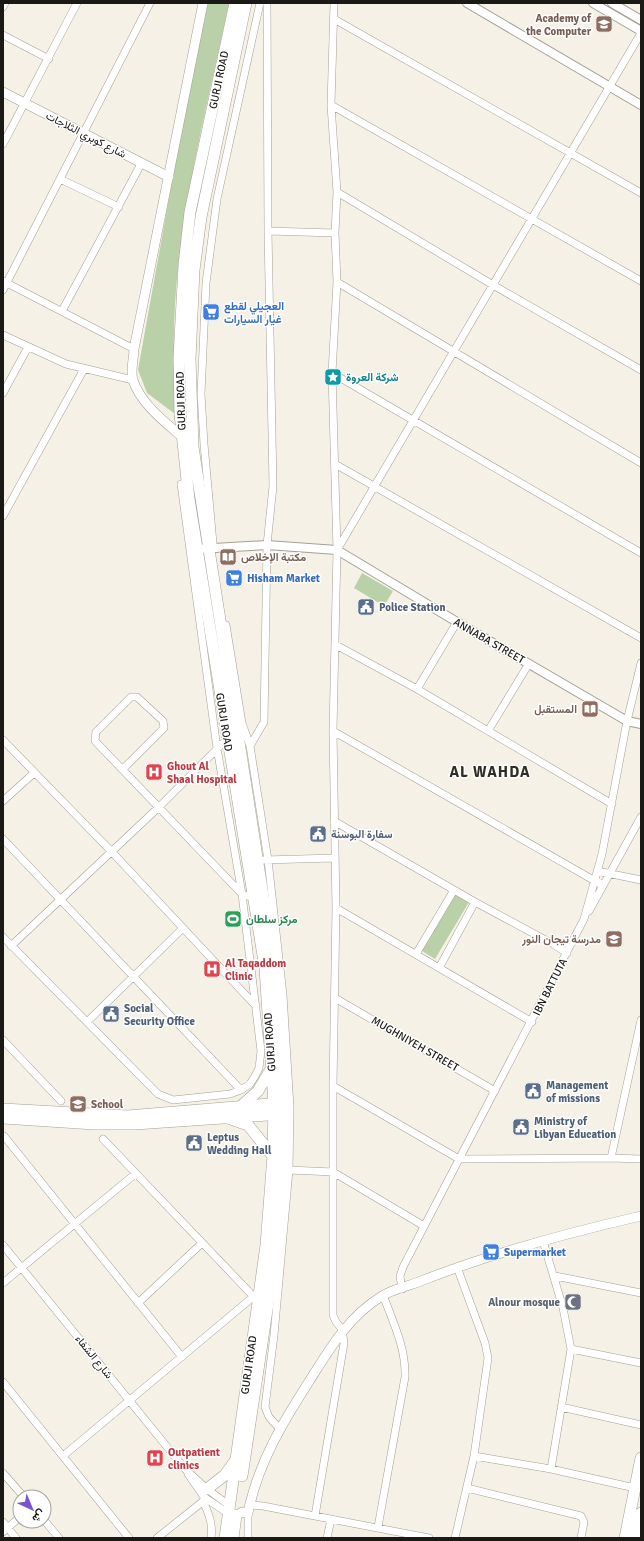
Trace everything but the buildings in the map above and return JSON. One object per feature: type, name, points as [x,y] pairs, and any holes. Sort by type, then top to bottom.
[{"type":"main road","points":[[182,437],[153,412],[133,380],[134,349],[203,3]]},
{"type":"main road","name":"GURJI ROAD","points":[[225,1538],[238,1510],[237,1459],[256,1299],[266,1245],[278,1109],[272,1068],[269,967],[253,898],[227,739],[193,447],[190,359],[192,299],[201,217],[230,52],[235,3]]},
{"type":"main road","name":"GURJI ROAD","points":[[233,1538],[276,1250],[282,1167],[263,860],[206,549],[182,437],[179,358],[185,258],[190,212],[230,52],[246,3]]},
{"type":"main road","name":"شارع كوبري الثلاجات","points":[[3,92],[169,177]]},
{"type":"main road","points":[[239,1108],[258,1091],[272,1068]]},
{"type":"main road","points":[[3,1118],[94,1124],[176,1118],[239,1108],[278,1109]]},
{"type":"main road","points":[[3,1109],[176,1118],[228,1118],[278,1109]]},
{"type":"main road","points":[[228,1118],[248,1125],[273,1156]]},
{"type":"main road","points":[[238,1510],[255,1484],[279,1428],[342,1329],[383,1295],[457,1267],[641,1216]]},
{"type":"main road","points":[[625,1538],[641,1458]]},
{"type":"main road","points":[[205,1496],[237,1459]]},
{"type":"main road","points":[[636,1538],[641,1513]]},
{"type":"street","points":[[3,7],[5,3]]},
{"type":"street","points":[[3,144],[77,3]]},
{"type":"street","points":[[3,290],[5,282],[60,179],[150,3]]},
{"type":"street","points":[[260,3],[217,199],[206,283],[202,394],[206,549],[242,723],[250,746],[263,860],[283,995],[290,1107],[290,1170],[274,1335],[265,1408],[269,1417],[279,1428]]},
{"type":"street","points":[[250,746],[264,722],[267,545],[273,486],[268,231],[267,3]]},
{"type":"street","points":[[315,1516],[343,1354],[342,1329],[336,1322],[333,1315],[333,1086],[336,908],[333,730],[337,550],[332,373],[337,282],[335,233],[337,192],[331,105],[334,3]]},
{"type":"street","points":[[466,3],[641,104]]},
{"type":"street","points":[[337,550],[641,32],[593,3]]},
{"type":"street","points":[[612,3],[641,20]]},
{"type":"street","points":[[334,19],[641,193]]},
{"type":"street","points":[[3,35],[49,58]]},
{"type":"street","points":[[331,105],[641,281]]},
{"type":"street","points":[[62,311],[141,164]]},
{"type":"street","points":[[60,179],[119,207]]},
{"type":"street","points":[[337,192],[493,285],[641,370]]},
{"type":"street","points":[[268,231],[335,233]]},
{"type":"street","points":[[5,282],[134,349]]},
{"type":"street","points":[[337,282],[641,462]]},
{"type":"street","points":[[3,335],[66,364],[133,380]]},
{"type":"street","points":[[3,393],[28,347]]},
{"type":"street","points":[[3,516],[84,369]]},
{"type":"street","points":[[332,373],[641,553]]},
{"type":"street","points":[[335,464],[641,638]]},
{"type":"street","points":[[3,937],[158,1094],[173,1100],[230,1094],[241,1090],[250,1084],[259,1068],[261,1051],[242,894],[217,748],[181,484]]},
{"type":"street","name":"ANNABA STREET","points":[[206,549],[267,545],[337,550],[456,622],[627,721],[641,724]]},
{"type":"street","points":[[417,689],[456,622]]},
{"type":"street","points":[[336,645],[417,689],[612,804]]},
{"type":"street","points":[[488,731],[528,664]]},
{"type":"street","name":"IBN BATTUTA","points":[[402,1289],[400,1276],[403,1267],[532,1022],[584,919],[598,871],[627,721],[641,664]]},
{"type":"street","points":[[123,768],[164,728],[163,721],[137,696],[131,697],[96,732],[94,737],[95,741],[123,768],[242,894],[253,898]]},
{"type":"street","points":[[333,730],[595,881],[604,884]]},
{"type":"street","points":[[11,946],[159,807],[227,739]]},
{"type":"street","points":[[3,740],[112,851],[256,1006]]},
{"type":"street","points":[[3,801],[34,772]]},
{"type":"street","points":[[584,919],[641,817]]},
{"type":"street","points":[[334,821],[567,953]]},
{"type":"street","points":[[3,840],[241,1090]]},
{"type":"street","points":[[263,860],[334,858]]},
{"type":"street","points":[[598,871],[641,880]]},
{"type":"street","points":[[416,954],[454,890]]},
{"type":"street","points":[[439,968],[475,902]]},
{"type":"street","points":[[336,908],[532,1022]]},
{"type":"street","points":[[87,1022],[183,928]]},
{"type":"street","points":[[553,944],[573,942]]},
{"type":"street","name":"MUGHNIYEH STREET","points":[[335,998],[495,1090]]},
{"type":"street","points":[[611,1158],[641,1020]]},
{"type":"street","points":[[3,1040],[61,1101]]},
{"type":"street","points":[[333,1086],[459,1159],[641,1159]]},
{"type":"street","points":[[173,1100],[176,1118]]},
{"type":"street","points":[[4,1136],[182,1357]]},
{"type":"street","points":[[63,1456],[182,1357],[256,1299],[201,1244],[103,1138]]},
{"type":"street","points":[[290,1170],[333,1172],[424,1226]]},
{"type":"street","points":[[3,1283],[135,1174]]},
{"type":"street","points":[[543,1242],[563,1308],[571,1349],[551,1469]]},
{"type":"street","points":[[138,1303],[201,1244]]},
{"type":"street","name":"شارع الشفاء","points":[[3,1245],[129,1402],[185,1469],[205,1496],[238,1510]]},
{"type":"street","points":[[455,1538],[474,1456],[488,1358],[485,1342],[457,1267]]},
{"type":"street","points":[[554,1276],[641,1293]]},
{"type":"street","points":[[378,1527],[406,1363],[403,1350],[383,1295]]},
{"type":"street","points":[[571,1349],[641,1363]]},
{"type":"street","points":[[3,1382],[129,1538]]},
{"type":"street","points":[[561,1407],[641,1425]]},
{"type":"street","points":[[474,1456],[551,1469],[635,1488]]},
{"type":"street","points":[[3,1472],[17,1489]]},
{"type":"street","points":[[467,1488],[581,1516],[584,1522],[581,1538]]},
{"type":"street","points":[[157,1538],[205,1496],[212,1526],[211,1538]]},
{"type":"street","points":[[248,1538],[238,1510],[256,1504],[429,1538]]},
{"type":"street","points":[[326,1538],[331,1519]]},
{"type":"street","points":[[5,1527],[16,1538]]},
{"type":"street","points":[[52,1529],[59,1538]]},
{"type":"green space","points":[[208,3],[229,3],[196,153],[178,267],[174,319],[175,414],[147,393],[138,370],[184,115]]},
{"type":"green space","points":[[362,573],[393,591],[384,606],[354,588]]},
{"type":"green space","points":[[456,894],[469,902],[435,959],[422,951]]},
{"type":"place","name":"Academy of the Computer","points":[[604,24]]},
{"type":"place","name":"العجيلي لقطع غيار السيارات","points":[[211,312]]},
{"type":"place","name":"شركة العروة","points":[[333,377]]},
{"type":"place","name":"مكتبة الإخلاص","points":[[228,557]]},
{"type":"place","name":"Hisham Market","points":[[234,578]]},
{"type":"place","name":"Police Station","points":[[366,607]]},
{"type":"place","name":"المستقبل","points":[[590,709]]},
{"type":"place","name":"Ghout Al Shaal Hospital","points":[[154,772]]},
{"type":"place","name":"سفارة البوسنة","points":[[318,834]]},
{"type":"place","name":"مركز سلطان","points":[[233,919]]},
{"type":"place","name":"مدرسة تيجان النور","points":[[614,939]]},
{"type":"place","name":"Al Taqaddom Clinic","points":[[212,969]]},
{"type":"place","name":"Social Security Office","points":[[111,1014]]},
{"type":"place","name":"Management of missions","points":[[533,1091]]},
{"type":"place","name":"School","points":[[78,1104]]},
{"type":"place","name":"Ministry of Libyan Education","points":[[521,1127]]},
{"type":"place","name":"Leptus Wedding Hall","points":[[194,1143]]},
{"type":"place","name":"Supermarket","points":[[491,1252]]},
{"type":"place","name":"Alnour mosque","points":[[573,1302]]},
{"type":"place","name":"Outpatient clinics","points":[[155,1458]]},
{"type":"district","name":"AL WAHDA","points":[[490,772]]}]
